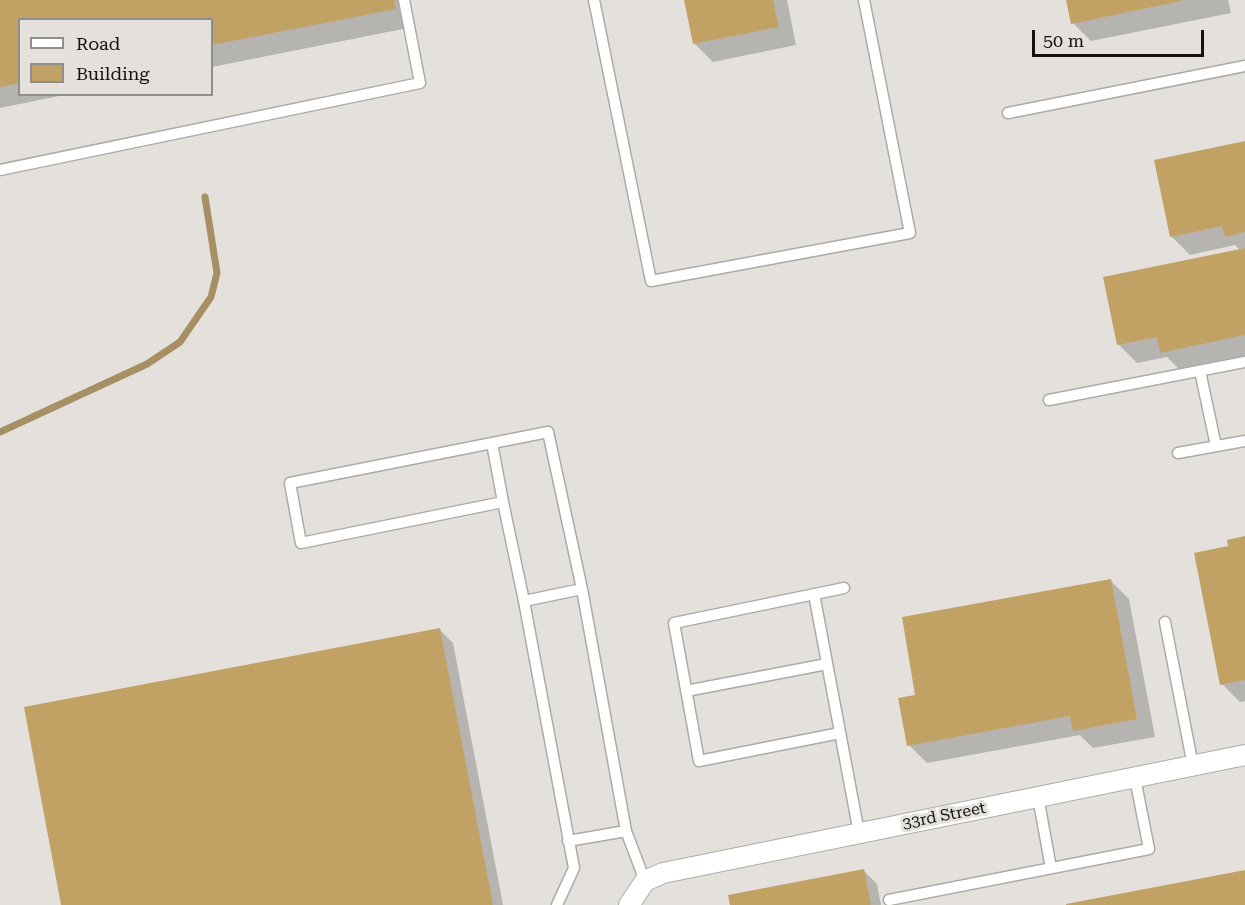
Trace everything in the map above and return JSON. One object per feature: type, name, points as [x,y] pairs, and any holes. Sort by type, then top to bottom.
[{"type":"street","name":"33rd Street","points":[[645,881],[663,873],[1245,755]]},
{"type":"street","points":[[629,905],[645,881]]},
{"type":"lane","points":[[0,170],[420,83],[404,0]]},
{"type":"lane","points":[[594,0],[651,281],[910,233],[864,0]]},
{"type":"lane","points":[[1008,113],[1245,66]]},
{"type":"lane","points":[[1049,400],[1245,362]]},
{"type":"lane","points":[[1200,371],[1216,446]]},
{"type":"lane","points":[[503,502],[301,543],[290,483],[548,432],[582,589],[626,831],[645,881]]},
{"type":"lane","points":[[1178,453],[1245,441]]},
{"type":"lane","points":[[492,442],[574,868],[557,905]]},
{"type":"lane","points":[[840,733],[699,761],[674,623],[844,588]]},
{"type":"lane","points":[[524,601],[582,589]]},
{"type":"lane","points":[[814,594],[859,833]]},
{"type":"lane","points":[[1165,622],[1193,766]]},
{"type":"lane","points":[[687,691],[827,664]]},
{"type":"lane","points":[[889,900],[1149,849],[1135,778]]},
{"type":"lane","points":[[1038,797],[1050,868]]},
{"type":"lane","points":[[568,841],[626,831]]},
{"type":"building","points":[[0,0],[394,0],[396,9],[213,45],[213,18],[18,18],[18,83],[0,87]]},
{"type":"building","points":[[684,0],[773,0],[779,27],[693,44]]},
{"type":"building","points":[[1066,0],[1181,0],[1181,1],[1071,24]]},
{"type":"building","points":[[1245,141],[1245,232],[1225,237],[1222,226],[1170,237],[1154,160]]},
{"type":"building","points":[[1245,248],[1245,335],[1160,353],[1157,337],[1117,345],[1103,277]]},
{"type":"building","points":[[1245,536],[1245,680],[1220,685],[1194,553],[1228,546],[1227,540]]},
{"type":"building","points":[[1111,579],[1137,719],[1073,731],[1070,716],[907,746],[898,698],[915,695],[902,617]]},
{"type":"building","points":[[440,628],[493,905],[61,905],[24,707]]},
{"type":"building","points":[[864,869],[871,905],[730,905],[728,895]]},
{"type":"building","points":[[1245,870],[1245,905],[1066,905],[1066,904]]},
{"type":"waterway","points":[[0,432],[147,364],[180,342],[211,297],[217,273],[205,197]]}]
